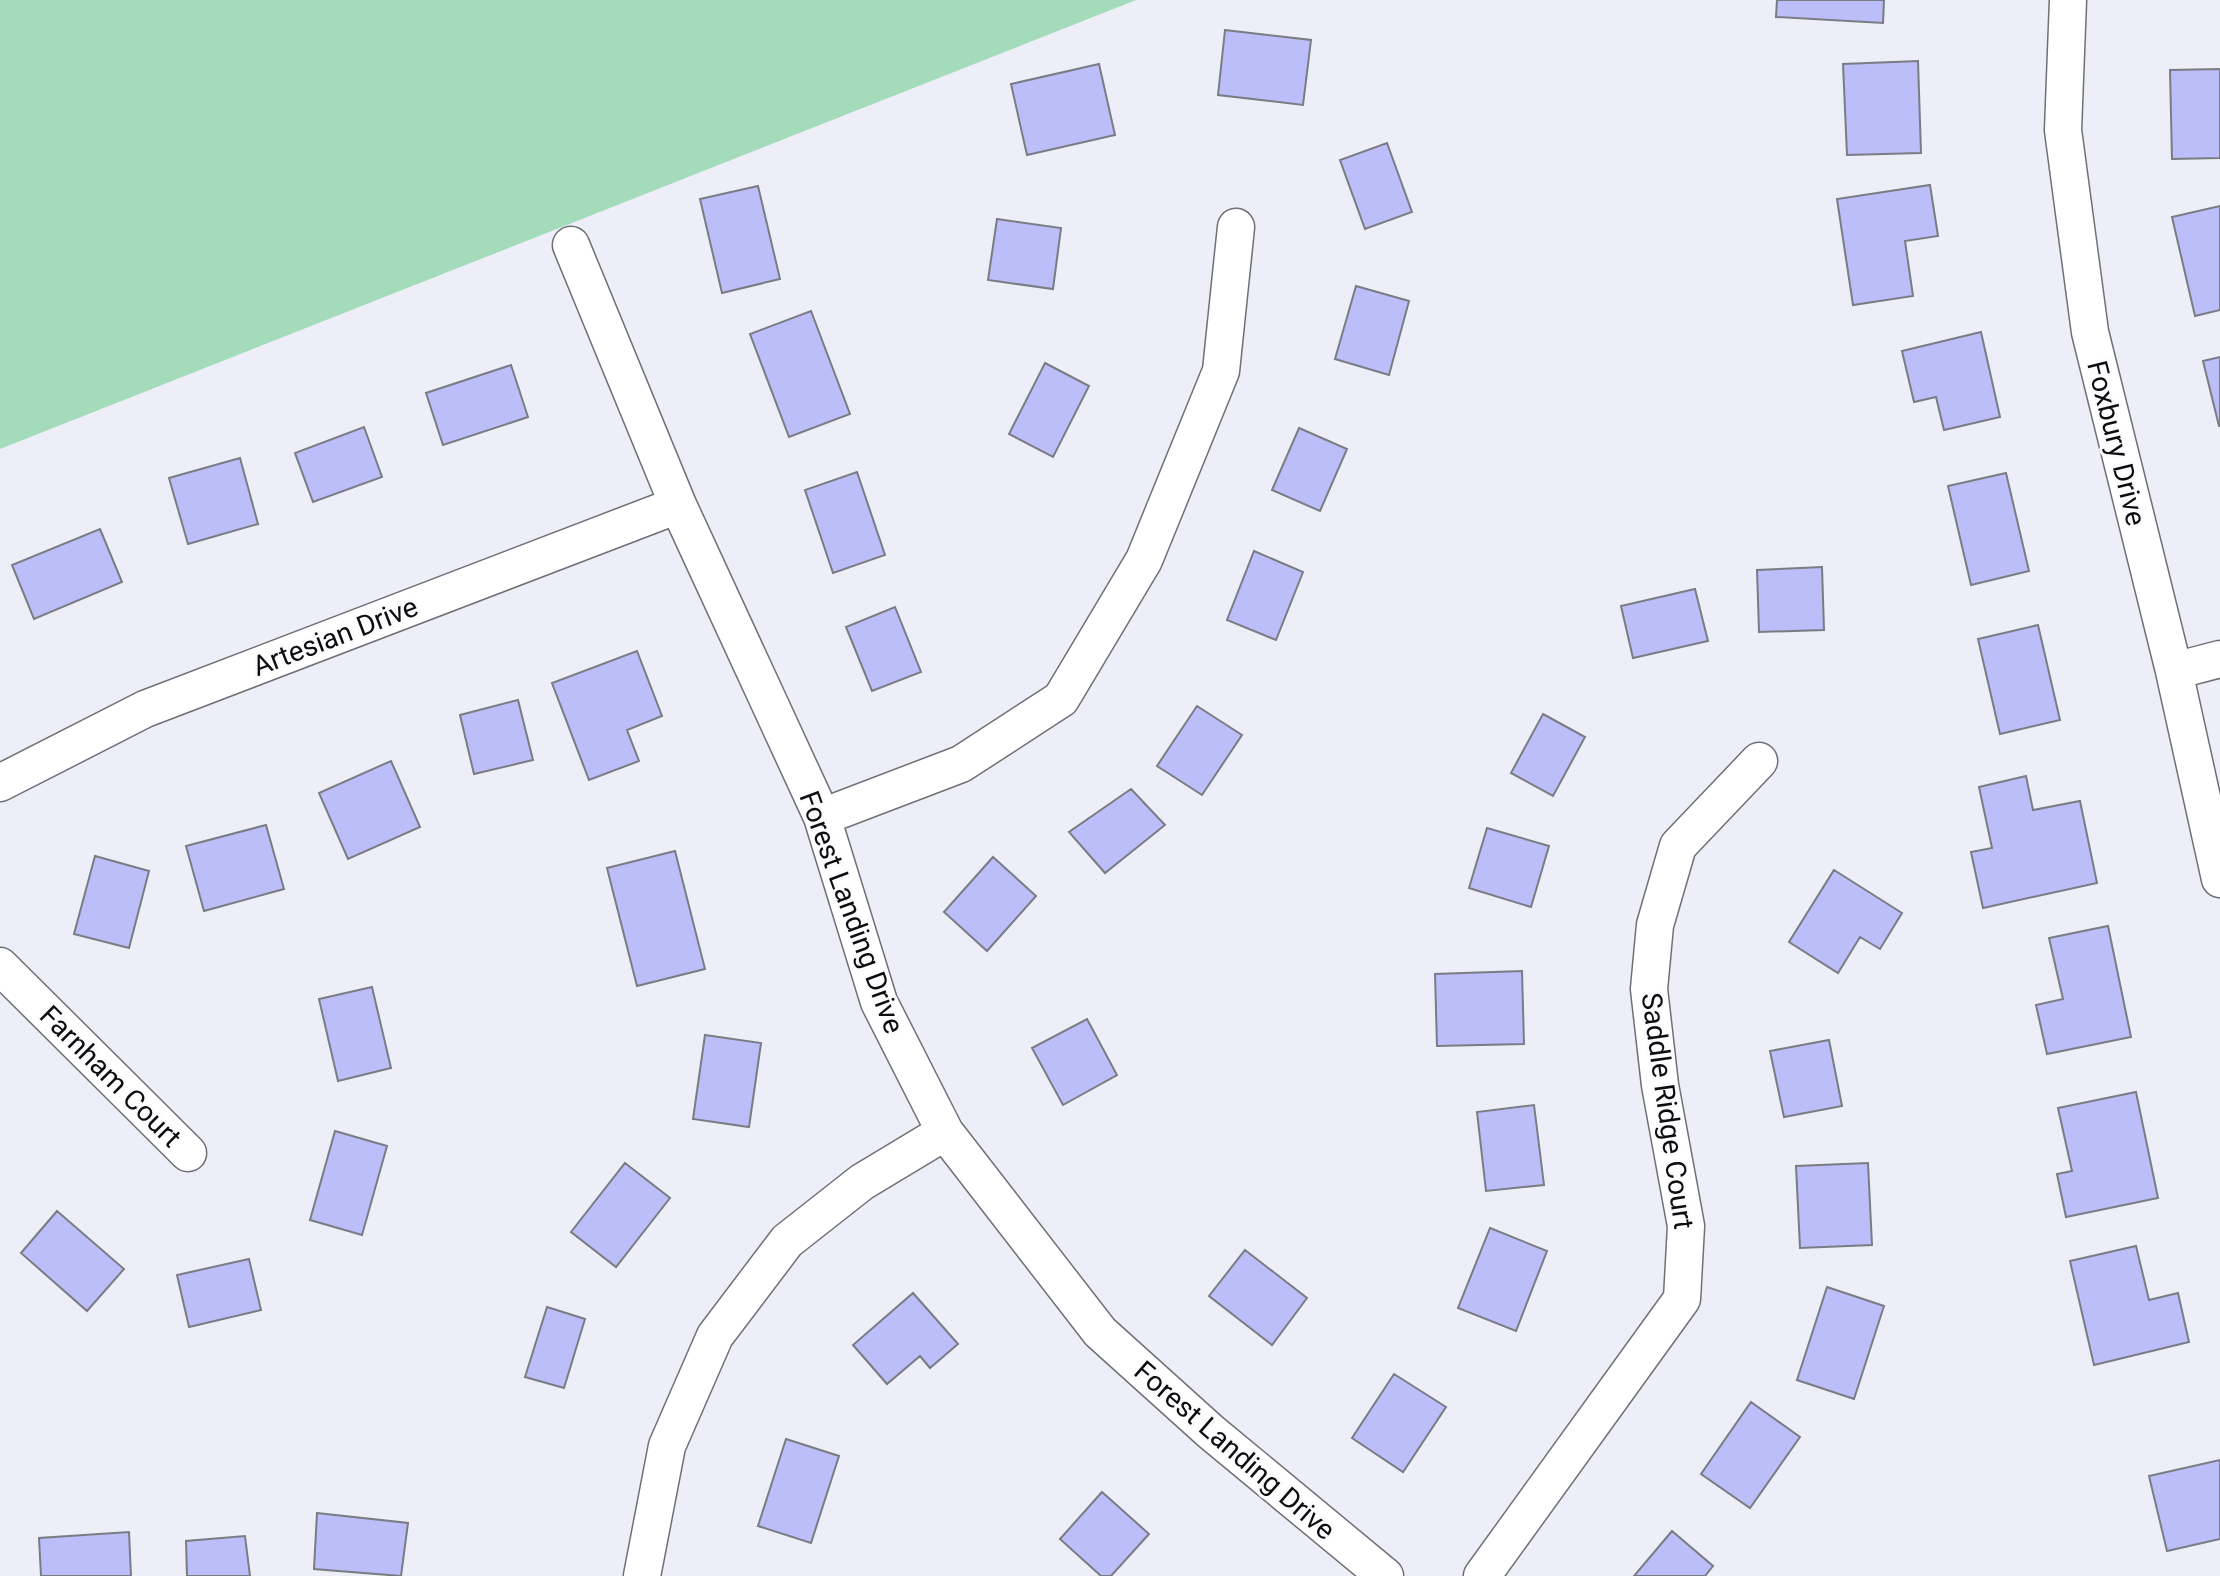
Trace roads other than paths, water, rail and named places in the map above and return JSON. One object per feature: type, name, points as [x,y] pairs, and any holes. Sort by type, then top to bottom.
[{"type":"street","name":"Foxbury Drive","points":[[2068,0],[2063,130],[2090,332],[2174,671],[2220,879]]},
{"type":"street","points":[[822,817],[961,764],[1061,699],[1144,560],[1221,371],[1236,227]]},
{"type":"street","name":"Forest Landing Drive","points":[[571,245],[678,505],[822,817],[879,1002],[945,1132],[1100,1332],[1211,1432],[1385,1576]]},
{"type":"street","name":"Artesian Drive","points":[[0,783],[145,709],[678,505]]},
{"type":"street","points":[[2174,671],[2220,659]]},
{"type":"street","name":"Saddle Ridge Court","points":[[1482,1576],[1682,1299],[1686,1226],[1660,1085],[1649,989],[1655,925],[1678,846],[1759,761]]},
{"type":"street","name":"Farnham Court","points":[[0,966],[188,1153]]},
{"type":"street","points":[[642,1576],[667,1446],[715,1336],[787,1241],[862,1182],[945,1132]]}]
